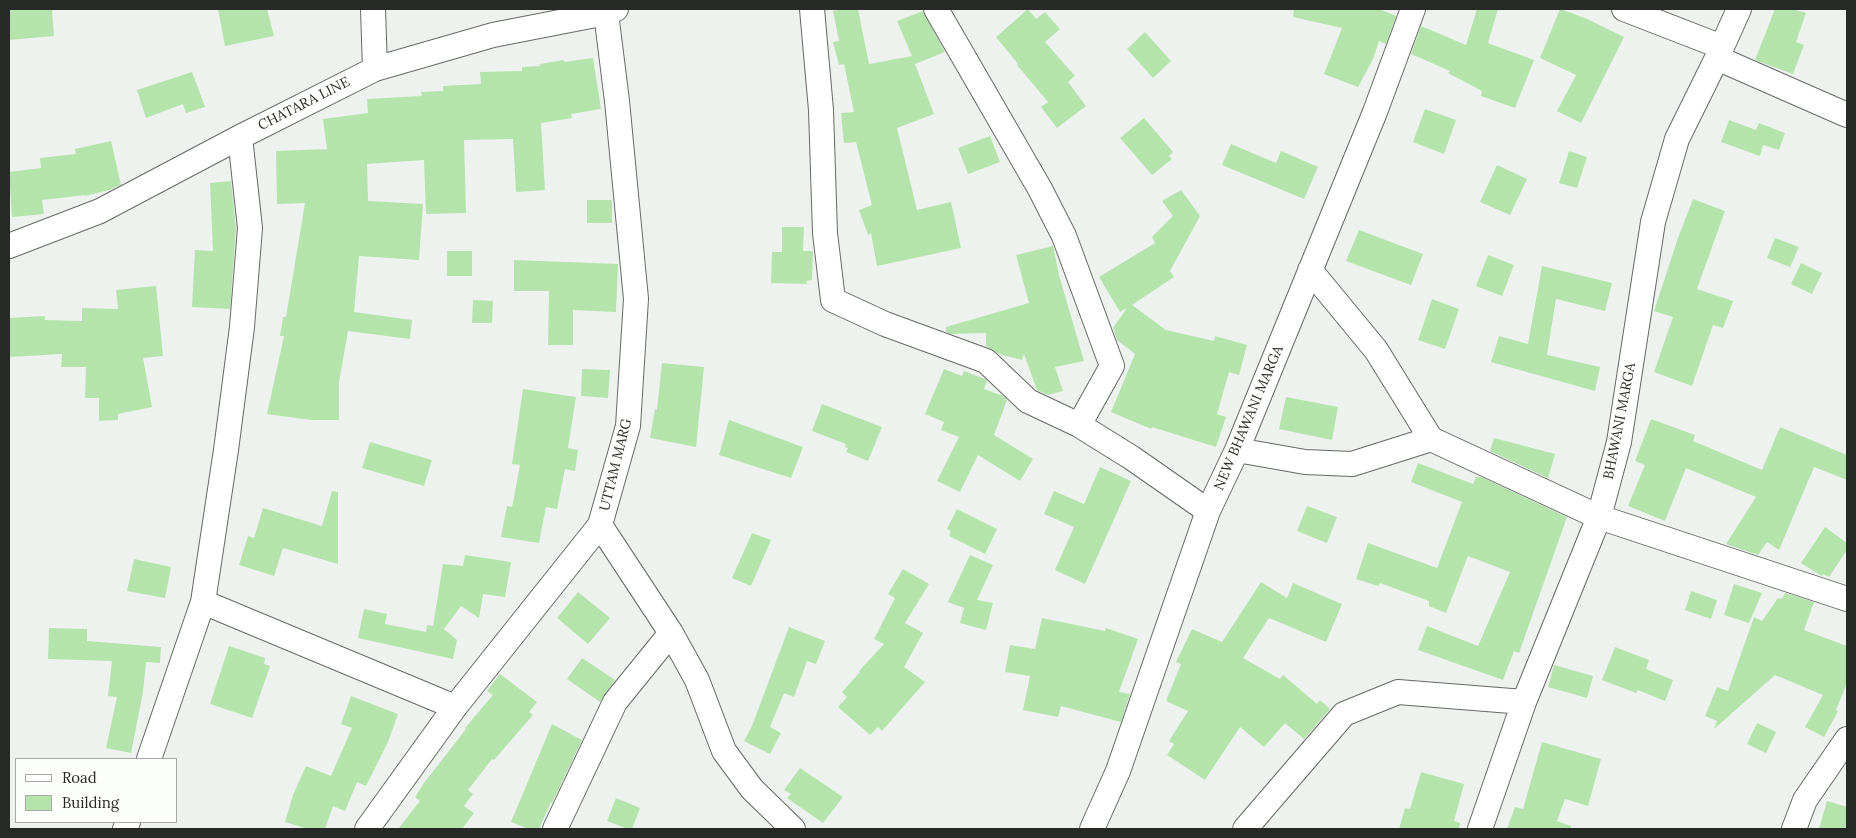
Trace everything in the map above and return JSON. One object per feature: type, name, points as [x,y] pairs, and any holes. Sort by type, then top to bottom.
[{"type":"street","points":[[372,9],[375,68]]},
{"type":"street","points":[[812,9],[821,110],[825,233],[833,300],[885,324],[986,361],[1028,401],[1079,425],[1132,458],[1208,511]]},
{"type":"street","points":[[936,9],[1040,189],[1064,236],[1112,366],[1079,425]]},
{"type":"street","name":"NEW BHAWANI MARGA","points":[[1092,829],[1118,771],[1208,511],[1236,450],[1375,112],[1413,9]]},
{"type":"street","points":[[1624,9],[1847,115]]},
{"type":"street","name":"BHAWANI MARGA","points":[[1480,829],[1524,702],[1599,517],[1618,442],[1654,222],[1677,139],[1740,9]]},
{"type":"street","name":"CHATARA LINE","points":[[9,246],[100,211],[375,68],[493,35],[611,11]]},
{"type":"street","name":"UTTAM MARG","points":[[611,11],[617,101],[636,299],[628,426],[600,525],[671,633],[697,680],[724,751],[752,790],[793,829]]},
{"type":"street","points":[[149,758],[202,602],[228,431],[242,327],[250,228],[240,137]]},
{"type":"street","points":[[1310,270],[1376,350],[1431,439],[1599,517],[1847,599]]},
{"type":"street","points":[[1236,450],[1305,462],[1352,464],[1431,439]]},
{"type":"street","points":[[367,829],[455,707],[600,525]]},
{"type":"street","points":[[202,602],[455,707]]},
{"type":"street","points":[[555,829],[615,702],[671,633]]},
{"type":"street","points":[[1245,829],[1344,714],[1398,692],[1524,702]]},
{"type":"street","points":[[1794,829],[1805,800],[1847,738]]},
{"type":"building","points":[[9,9],[52,9],[54,36],[9,40]]},
{"type":"building","points":[[218,9],[267,9],[274,36],[225,46]]},
{"type":"building","points":[[858,9],[869,64],[912,56],[897,21],[923,11],[945,52],[915,64],[934,114],[897,128],[917,210],[951,202],[961,248],[877,266],[871,233],[868,235],[859,210],[872,205],[856,142],[844,143],[841,113],[854,112],[844,64],[839,65],[833,42],[839,41],[833,11]]},
{"type":"building","points":[[1028,9],[1036,19],[1045,12],[1060,29],[1045,42],[1075,76],[1068,82],[1086,106],[1057,128],[1041,107],[1048,102],[996,37]]},
{"type":"building","points":[[1294,9],[1379,9],[1396,16],[1386,44],[1379,41],[1373,59],[1358,87],[1324,74],[1342,28],[1293,17]]},
{"type":"building","points":[[1477,9],[1498,9],[1488,43],[1534,60],[1515,108],[1481,96],[1482,91],[1448,73],[1450,71],[1411,54],[1421,26],[1466,45]]},
{"type":"building","points":[[1560,9],[1585,18],[1624,37],[1581,123],[1557,111],[1576,75],[1540,58]]},
{"type":"building","points":[[1775,9],[1792,9],[1806,13],[1796,42],[1804,45],[1793,74],[1755,60]]},
{"type":"building","points":[[1145,32],[1171,61],[1153,78],[1127,49]]},
{"type":"building","points":[[593,58],[601,109],[571,114],[572,118],[541,123],[545,190],[516,192],[513,139],[464,140],[466,213],[426,214],[424,160],[367,164],[368,201],[423,204],[419,260],[359,256],[354,312],[412,320],[410,339],[348,331],[339,382],[339,420],[311,420],[267,414],[284,336],[280,336],[283,317],[286,317],[305,203],[277,204],[276,151],[327,149],[323,119],[368,113],[367,99],[422,96],[421,92],[443,91],[443,86],[481,84],[480,72],[522,71],[522,67],[540,66],[540,64],[564,60],[564,62]]},
{"type":"building","points":[[192,72],[205,107],[186,113],[183,104],[146,118],[137,90]]},
{"type":"building","points":[[1425,109],[1456,120],[1444,154],[1413,142]]},
{"type":"building","points":[[1144,118],[1173,152],[1169,156],[1172,159],[1152,175],[1120,138]]},
{"type":"building","points":[[1729,120],[1756,130],[1759,123],[1785,133],[1779,150],[1763,145],[1760,156],[1721,142]]},
{"type":"building","points":[[990,136],[1000,162],[968,174],[958,148]]},
{"type":"building","points":[[111,141],[121,185],[85,196],[42,200],[44,214],[12,217],[9,172],[41,168],[40,158],[76,154],[75,149]]},
{"type":"building","points":[[1231,144],[1276,163],[1281,151],[1318,167],[1304,199],[1222,165]]},
{"type":"building","points":[[1569,151],[1587,157],[1577,188],[1559,183]]},
{"type":"building","points":[[1497,165],[1527,179],[1510,215],[1480,202]]},
{"type":"building","points":[[231,181],[236,228],[230,309],[192,307],[195,250],[213,251],[210,183]]},
{"type":"building","points":[[1181,190],[1200,216],[1170,271],[1174,277],[1132,305],[1166,330],[1214,341],[1215,336],[1247,345],[1239,375],[1229,372],[1217,414],[1226,417],[1216,447],[1152,427],[1151,429],[1111,412],[1135,354],[1117,340],[1113,328],[1127,308],[1120,312],[1099,277],[1155,243],[1152,237],[1173,216],[1162,201]]},
{"type":"building","points":[[1693,199],[1725,211],[1697,289],[1733,301],[1723,328],[1713,325],[1692,386],[1654,372],[1673,317],[1654,311]]},
{"type":"building","points":[[587,200],[612,200],[612,223],[587,223]]},
{"type":"building","points":[[782,227],[804,227],[803,251],[813,251],[812,280],[806,281],[807,284],[771,283],[772,252],[782,252]]},
{"type":"building","points":[[1359,230],[1423,254],[1411,285],[1346,261]]},
{"type":"building","points":[[1775,238],[1799,247],[1790,267],[1767,258]]},
{"type":"building","points":[[1053,246],[1059,275],[1084,361],[1055,367],[1063,391],[1048,395],[1037,390],[1024,354],[1022,360],[999,354],[986,346],[986,333],[951,334],[946,332],[946,327],[1029,303],[1016,255]]},
{"type":"building","points":[[447,251],[472,251],[472,276],[447,276]]},
{"type":"building","points":[[1488,255],[1514,265],[1502,296],[1476,286]]},
{"type":"building","points":[[514,260],[618,264],[616,312],[573,310],[573,345],[548,345],[549,291],[514,291]]},
{"type":"building","points":[[1801,263],[1822,273],[1812,294],[1791,284]]},
{"type":"building","points":[[1542,266],[1612,283],[1605,311],[1556,299],[1547,355],[1600,367],[1595,391],[1491,362],[1499,336],[1528,344]]},
{"type":"building","points":[[156,286],[163,356],[143,358],[152,407],[118,414],[118,420],[99,421],[99,398],[85,398],[86,367],[61,367],[62,354],[9,357],[9,318],[45,316],[45,320],[82,321],[82,308],[118,309],[116,290]]},
{"type":"building","points":[[1432,299],[1459,309],[1445,349],[1418,340]]},
{"type":"building","points":[[473,300],[493,301],[492,323],[472,323]]},
{"type":"building","points":[[662,363],[704,367],[696,447],[650,438],[655,409],[657,410]]},
{"type":"building","points":[[582,369],[610,370],[608,398],[581,396]]},
{"type":"building","points":[[944,369],[962,376],[964,371],[985,379],[987,381],[984,389],[1003,396],[1007,400],[994,435],[1033,459],[1020,481],[978,455],[960,492],[937,481],[959,437],[941,430],[944,422],[925,414]]},
{"type":"building","points":[[523,389],[576,397],[568,448],[578,450],[575,471],[565,469],[557,509],[546,507],[539,543],[501,537],[507,506],[512,507],[520,465],[512,464]]},
{"type":"building","points":[[1286,397],[1338,407],[1332,440],[1279,429]]},
{"type":"building","points":[[822,404],[882,427],[868,461],[846,452],[848,448],[845,447],[846,444],[812,431]]},
{"type":"building","points":[[1651,419],[1695,435],[1693,441],[1762,470],[1780,427],[1847,455],[1847,480],[1814,467],[1779,550],[1767,542],[1758,555],[1726,544],[1756,497],[1686,468],[1665,521],[1628,506],[1645,465],[1635,461]]},
{"type":"building","points":[[729,420],[803,447],[791,478],[719,455]]},
{"type":"building","points":[[1494,438],[1555,454],[1548,478],[1490,451]]},
{"type":"building","points":[[370,442],[432,460],[424,486],[362,468]]},
{"type":"building","points":[[1418,463],[1473,484],[1476,477],[1481,477],[1567,517],[1519,653],[1514,651],[1503,680],[1418,650],[1427,626],[1478,646],[1510,572],[1468,556],[1446,613],[1429,606],[1429,601],[1380,583],[1378,586],[1356,579],[1368,543],[1437,568],[1462,502],[1411,482]]},
{"type":"building","points":[[1100,467],[1131,481],[1085,584],[1055,570],[1074,527],[1044,514],[1054,491],[1084,504]]},
{"type":"building","points":[[332,491],[338,492],[338,564],[283,548],[274,576],[239,565],[248,536],[254,538],[263,508],[322,526]]},
{"type":"building","points":[[1307,506],[1337,517],[1327,543],[1297,531]]},
{"type":"building","points":[[957,509],[997,529],[985,554],[949,536],[951,531],[947,529]]},
{"type":"building","points":[[1825,527],[1847,543],[1847,550],[1829,577],[1823,574],[1822,576],[1801,563]]},
{"type":"building","points":[[752,533],[771,540],[751,586],[732,578]]},
{"type":"building","points":[[465,555],[511,562],[505,597],[483,594],[479,618],[461,606],[444,629],[457,640],[453,659],[358,638],[364,609],[387,614],[385,624],[426,632],[427,625],[433,626],[443,564],[463,566]]},
{"type":"building","points":[[970,555],[993,565],[977,600],[993,603],[986,630],[960,623],[964,608],[948,602]]},
{"type":"building","points":[[134,559],[171,567],[165,598],[127,591]]},
{"type":"building","points":[[903,569],[929,584],[905,623],[923,633],[904,667],[925,682],[882,731],[878,727],[870,735],[838,707],[847,697],[842,692],[884,644],[874,639],[895,598],[888,594]]},
{"type":"building","points":[[1261,582],[1287,598],[1293,583],[1342,604],[1326,642],[1269,618],[1243,658],[1280,679],[1283,675],[1317,704],[1320,700],[1330,709],[1304,739],[1285,723],[1264,747],[1240,727],[1205,780],[1167,755],[1174,744],[1169,741],[1188,711],[1166,701],[1181,664],[1176,662],[1192,629],[1222,642]]},
{"type":"building","points":[[1734,584],[1762,593],[1749,623],[1724,615]]},
{"type":"building","points":[[1691,591],[1717,600],[1711,619],[1685,610]]},
{"type":"building","points":[[578,592],[610,618],[588,644],[557,618]]},
{"type":"building","points":[[1785,593],[1814,602],[1804,630],[1847,646],[1847,683],[1836,710],[1838,711],[1824,737],[1805,727],[1823,695],[1775,675],[1714,729],[1717,721],[1705,716],[1717,687],[1728,691],[1754,617],[1762,621],[1778,598],[1782,599]]},
{"type":"building","points":[[1042,618],[1105,631],[1106,628],[1138,639],[1119,692],[1130,694],[1121,722],[1061,706],[1058,717],[1023,710],[1030,676],[1005,672],[1010,645],[1035,649]]},
{"type":"building","points":[[789,627],[825,641],[816,664],[807,661],[794,697],[784,693],[770,727],[781,733],[770,754],[744,741],[752,726]]},
{"type":"building","points":[[49,628],[87,629],[87,641],[161,647],[160,663],[146,662],[143,692],[131,753],[106,748],[117,697],[108,696],[112,661],[48,659]]},
{"type":"building","points":[[229,646],[265,658],[264,664],[270,666],[252,718],[210,704]]},
{"type":"building","points":[[1615,647],[1649,660],[1646,669],[1673,680],[1665,701],[1638,690],[1636,693],[1602,680]]},
{"type":"building","points":[[582,658],[615,680],[600,702],[567,679]]},
{"type":"building","points":[[1554,665],[1593,676],[1587,698],[1548,687]]},
{"type":"building","points":[[500,674],[537,702],[529,712],[533,715],[494,760],[492,759],[468,790],[473,794],[464,806],[474,813],[462,829],[398,829],[420,801],[415,797],[424,783],[465,728],[493,695],[487,691]]},
{"type":"building","points":[[351,696],[398,714],[388,742],[366,786],[357,782],[345,811],[333,806],[325,829],[308,829],[285,822],[293,795],[306,766],[331,776],[352,728],[341,724]]},
{"type":"building","points":[[1757,723],[1776,732],[1766,753],[1747,744]]},
{"type":"building","points":[[552,724],[582,740],[539,829],[529,829],[511,822]]},
{"type":"building","points":[[1542,742],[1601,759],[1588,806],[1565,799],[1557,821],[1571,826],[1571,829],[1507,829],[1515,807],[1523,809]]},
{"type":"building","points":[[800,768],[843,797],[823,823],[787,798],[791,794],[784,790]]},
{"type":"building","points":[[1421,772],[1464,784],[1454,821],[1460,823],[1459,829],[1399,829],[1405,808],[1410,809]]},
{"type":"building","points":[[616,798],[640,808],[632,829],[607,821]]},
{"type":"building","points":[[1827,801],[1847,807],[1847,829],[1819,829]]}]
